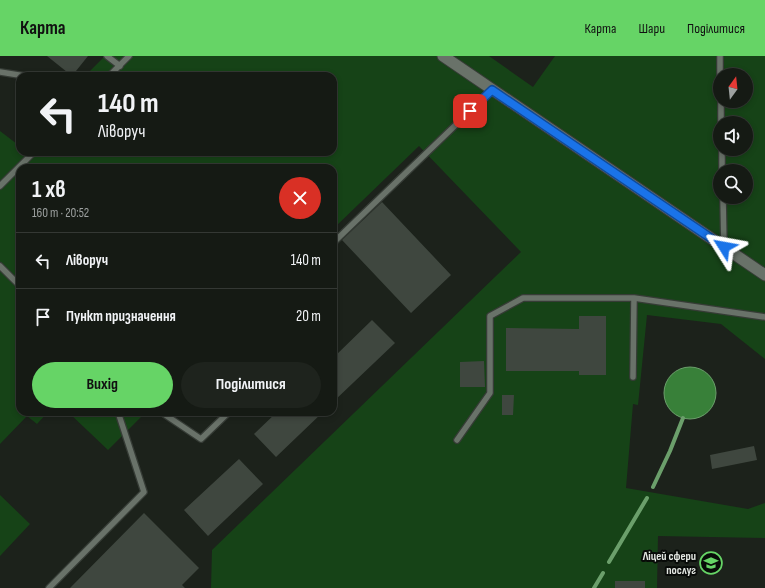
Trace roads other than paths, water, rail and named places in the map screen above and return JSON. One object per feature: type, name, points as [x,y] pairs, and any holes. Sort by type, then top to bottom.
[{"type":"street","points":[[443,56],[760,272]]},
{"type":"lane","points":[[108,56],[120,66]]},
{"type":"lane","points":[[113,72],[129,56]]},
{"type":"lane","points":[[720,56],[720,68]]},
{"type":"lane","points":[[0,72],[16,75]]},
{"type":"lane","points":[[337,239],[492,90]]},
{"type":"lane","points":[[22,164],[30,156]]},
{"type":"lane","points":[[0,186],[16,170]]},
{"type":"lane","points":[[723,204],[724,247]]},
{"type":"lane","points":[[0,266],[16,282]]},
{"type":"lane","points":[[760,272],[765,281]]},
{"type":"lane","points":[[457,440],[490,393],[490,316],[523,298],[634,298],[765,317]]},
{"type":"lane","points":[[633,377],[634,298]]},
{"type":"lane","points":[[49,588],[144,492],[119,416]]},
{"type":"lane","points":[[168,416],[201,439],[225,416]]},
{"type":"waterway","points":[[653,487],[670,451],[683,418]]},
{"type":"waterway","points":[[609,562],[647,498]]},
{"type":"waterway","points":[[594,588],[603,573]]},
{"type":"place","name":"Ліцей сфери послуг","points":[[711,563]]}]
